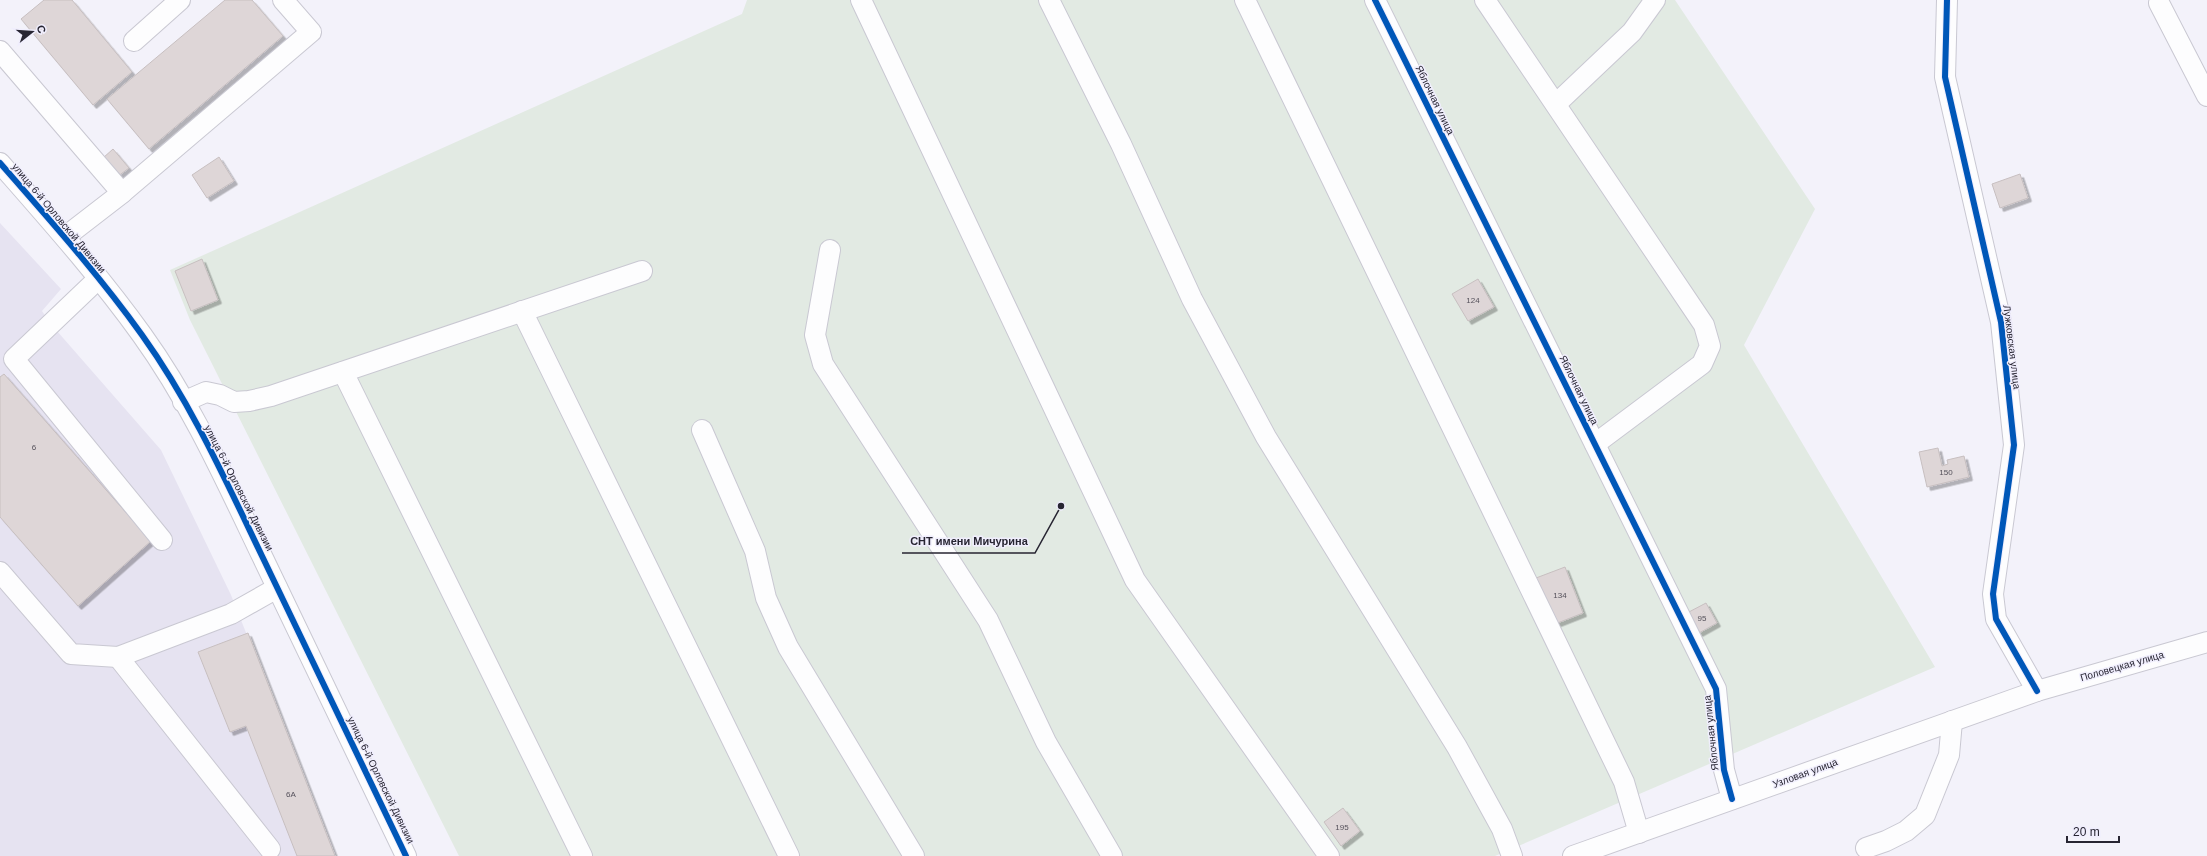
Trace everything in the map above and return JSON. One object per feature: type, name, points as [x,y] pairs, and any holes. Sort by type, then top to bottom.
[{"type":"street","points":[[134,41],[180,0]]},
{"type":"street","points":[[65,237],[122,193],[311,32],[283,0]]},
{"type":"street","points":[[861,0],[1136,580],[1329,856]]},
{"type":"street","points":[[1048,0],[1121,144],[1192,299],[1262,430],[1457,747],[1502,829],[1512,856]]},
{"type":"street","points":[[1245,0],[1624,782],[1639,833]]},
{"type":"street","name":"Яблочная улица","points":[[1375,0],[1716,689],[1724,770],[1732,799]]},
{"type":"street","points":[[1485,0],[1704,325],[1710,346],[1702,364],[1595,444]]},
{"type":"street","points":[[1556,104],[1632,32],[1656,0]]},
{"type":"street","name":"Лужковская улица","points":[[1947,0],[1945,77],[2001,322],[2014,445],[1993,594],[1996,619],[2037,691]]},
{"type":"street","points":[[2159,1],[2207,96]]},
{"type":"street","points":[[0,51],[122,193]]},
{"type":"street","name":"улица 6-й Орловской Дивизии","points":[[0,163],[65,237],[142,336],[183,402],[214,457],[406,856]]},
{"type":"street","points":[[830,250],[815,335],[823,364],[988,620],[1046,742],[1112,856]]},
{"type":"street","points":[[183,402],[206,392],[220,395],[234,402],[249,401],[271,396],[642,271]]},
{"type":"street","points":[[98,279],[14,358],[162,540]]},
{"type":"street","points":[[522,311],[790,856]]},
{"type":"street","points":[[343,372],[582,856]]},
{"type":"street","points":[[702,430],[755,551],[766,598],[788,647],[914,856]]},
{"type":"street","points":[[0,572],[71,654],[118,657],[231,614],[277,588]]},
{"type":"street","name":"Половецкая улица","points":[[2037,691],[2207,642]]},
{"type":"street","points":[[118,657],[270,849]]},
{"type":"street","name":"Узловая улица","points":[[1584,854],[1732,799],[2037,691]]},
{"type":"street","points":[[1866,848],[1886,841],[1906,831],[1925,814],[1950,756],[1952,721]]},
{"type":"shaded area","points":[[747,0],[1675,0],[1815,209],[1744,345],[1935,667],[1495,856],[459,856],[190,320],[170,270],[742,14]]},
{"type":"shaded area","points":[[0,223],[61,289],[42,311],[50,323],[161,450],[231,595],[335,856],[0,856]]},
{"type":"building","points":[[44,0],[72,0],[132,72],[93,105],[21,19]]},
{"type":"building","points":[[225,0],[252,0],[283,36],[149,149],[107,99]]},
{"type":"building","points":[[113,149],[129,168],[117,177],[103,158]]},
{"type":"building","points":[[219,157],[234,181],[207,198],[192,175]]},
{"type":"building","points":[[2020,174],[2028,198],[2000,208],[1992,184]]},
{"type":"building","points":[[202,259],[218,300],[191,311],[175,271]]},
{"type":"building","points":[[1478,279],[1494,307],[1468,321],[1452,294]]},
{"type":"building","points":[[4,374],[151,541],[78,606],[0,517],[0,377]]},
{"type":"building","points":[[1938,448],[1942,466],[1948,464],[1947,460],[1964,456],[1969,477],[1927,487],[1919,452]]},
{"type":"building","points":[[1565,567],[1583,613],[1555,624],[1536,578]]},
{"type":"building","points":[[1706,603],[1717,623],[1699,633],[1687,613]]},
{"type":"building","points":[[248,633],[335,856],[297,856],[246,726],[230,732],[198,652]]},
{"type":"building","points":[[1343,808],[1360,831],[1341,846],[1324,822]]},
{"type":"cycle path","points":[[1375,0],[1716,689],[1724,770],[1732,799]]},
{"type":"cycle path","points":[[1947,0],[1945,77],[2001,322],[2014,445],[1993,594],[1996,619],[2037,691]]},
{"type":"cycle path","points":[[0,163],[73,248],[126,313],[160,361],[192,415],[221,471],[406,856]]},
{"type":"place","name":"СНТ имени Мичурина","points":[[1061,506]]}]
